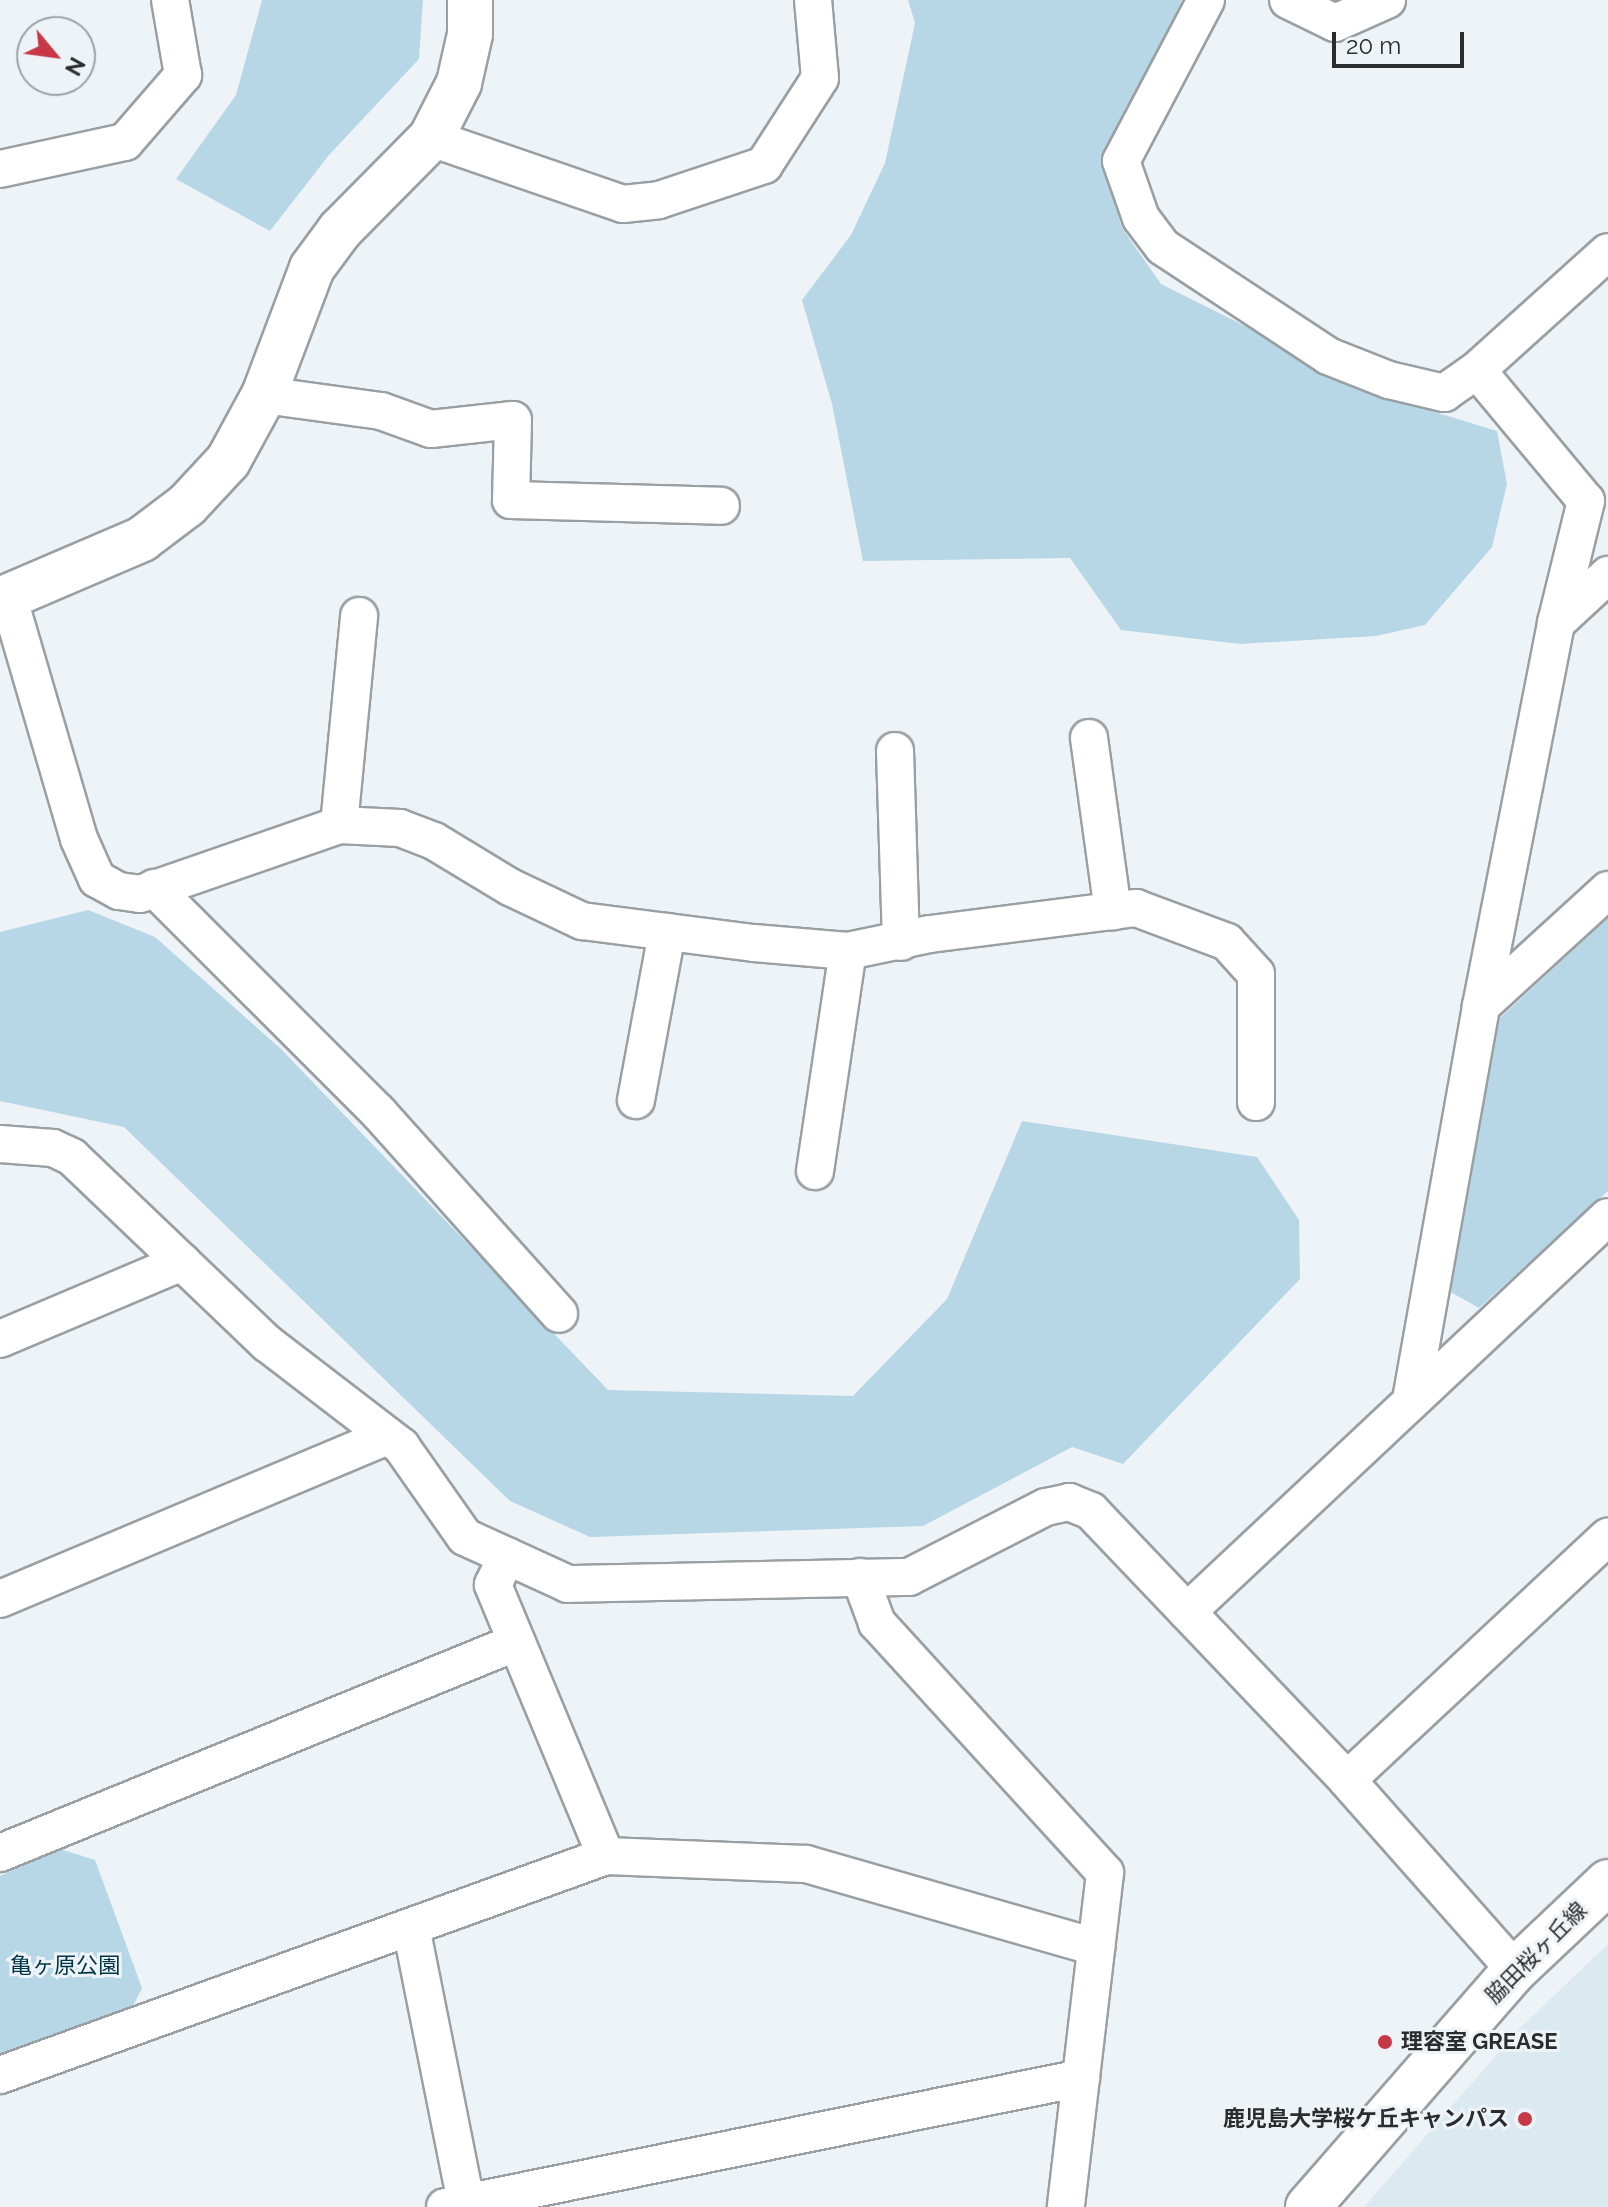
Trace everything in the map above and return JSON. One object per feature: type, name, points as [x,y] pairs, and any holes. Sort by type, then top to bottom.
[{"type":"street","points":[[0,169],[125,142],[183,75],[170,0]]},
{"type":"street","points":[[470,0],[470,34],[459,83],[431,138],[340,230],[312,268],[264,395],[228,461],[187,505],[142,539],[4,598],[79,839],[97,879],[119,891],[140,894],[339,825],[400,828],[582,921],[848,951],[1136,908],[1170,917],[1227,942],[1256,974],[1256,1102]]},
{"type":"street","points":[[431,138],[623,204],[659,200],[764,165],[820,78],[813,0]]},
{"type":"street","points":[[1206,0],[1121,161],[1141,218],[1163,247],[1328,356],[1389,380],[1444,393],[1477,370],[1608,252]]},
{"type":"street","points":[[1288,0],[1335,23],[1387,0]]},
{"type":"street","points":[[1411,1400],[1481,1006],[1556,623],[1586,501],[1477,370]]},
{"type":"street","points":[[264,395],[381,411],[431,429],[513,420],[511,500],[721,506]]},
{"type":"street","points":[[1556,623],[1608,575]]},
{"type":"street","points":[[339,825],[359,616]]},
{"type":"street","points":[[1089,738],[1113,911]]},
{"type":"street","points":[[895,751],[901,942]]},
{"type":"street","points":[[154,888],[378,1112],[559,1314]]},
{"type":"street","points":[[1481,1006],[1608,890]]},
{"type":"street","points":[[636,1100],[667,932]]},
{"type":"street","points":[[815,1171],[848,951]]},
{"type":"street","points":[[0,1144],[53,1148],[72,1157],[268,1344],[401,1446],[465,1537],[568,1584],[909,1577],[1046,1507],[1069,1502],[1091,1511],[1347,1780],[1515,1970]]},
{"type":"street","points":[[1187,1612],[1608,1217]]},
{"type":"street","points":[[0,1339],[182,1262]]},
{"type":"street","points":[[0,1599],[387,1436]]},
{"type":"street","points":[[1347,1780],[1608,1537]]},
{"type":"street","points":[[507,1556],[493,1585],[606,1856]]},
{"type":"street","points":[[860,1577],[877,1623],[1105,1873],[1066,2207]]},
{"type":"street","points":[[0,1853],[517,1642]]},
{"type":"street","points":[[0,2075],[606,1856],[806,1864],[1096,1947]]},
{"type":"street","name":"脇田桜ヶ丘線","points":[[1308,2207],[1515,1970],[1608,1882]]},
{"type":"street","points":[[411,1927],[459,2206],[1081,2078]]},
{"type":"shaded area","name":"鹿児島大学桜ケ丘キャンパス","points":[[1608,1944],[1608,2207],[1364,2207],[1518,2030]]},
{"type":"green space","points":[[262,0],[423,0],[419,59],[329,155],[270,231],[176,179],[236,95]]},
{"type":"green space","points":[[908,0],[1182,0],[1104,168],[1122,228],[1161,284],[1389,398],[1497,431],[1507,484],[1492,547],[1425,625],[1376,636],[1240,644],[1121,630],[1070,558],[863,561],[832,404],[802,300],[851,235],[885,163],[915,23]]},
{"type":"green space","points":[[88,910],[155,937],[281,1049],[608,1390],[853,1396],[947,1299],[1022,1121],[1257,1157],[1299,1220],[1300,1279],[1123,1464],[1072,1447],[923,1526],[590,1537],[510,1501],[124,1127],[0,1101],[0,932]]},
{"type":"green space","points":[[1608,918],[1608,1191],[1479,1308],[1447,1290],[1499,1019]]},
{"type":"green space","name":"亀ヶ原公園","points":[[60,1849],[95,1860],[142,1988],[131,2010],[0,2057],[0,1876]]},
{"type":"place","name":"理容室 GREASE","points":[[1385,2042]]},
{"type":"place","name":"鹿児島大学桜ケ丘キャンパス","points":[[1525,2119]]}]
